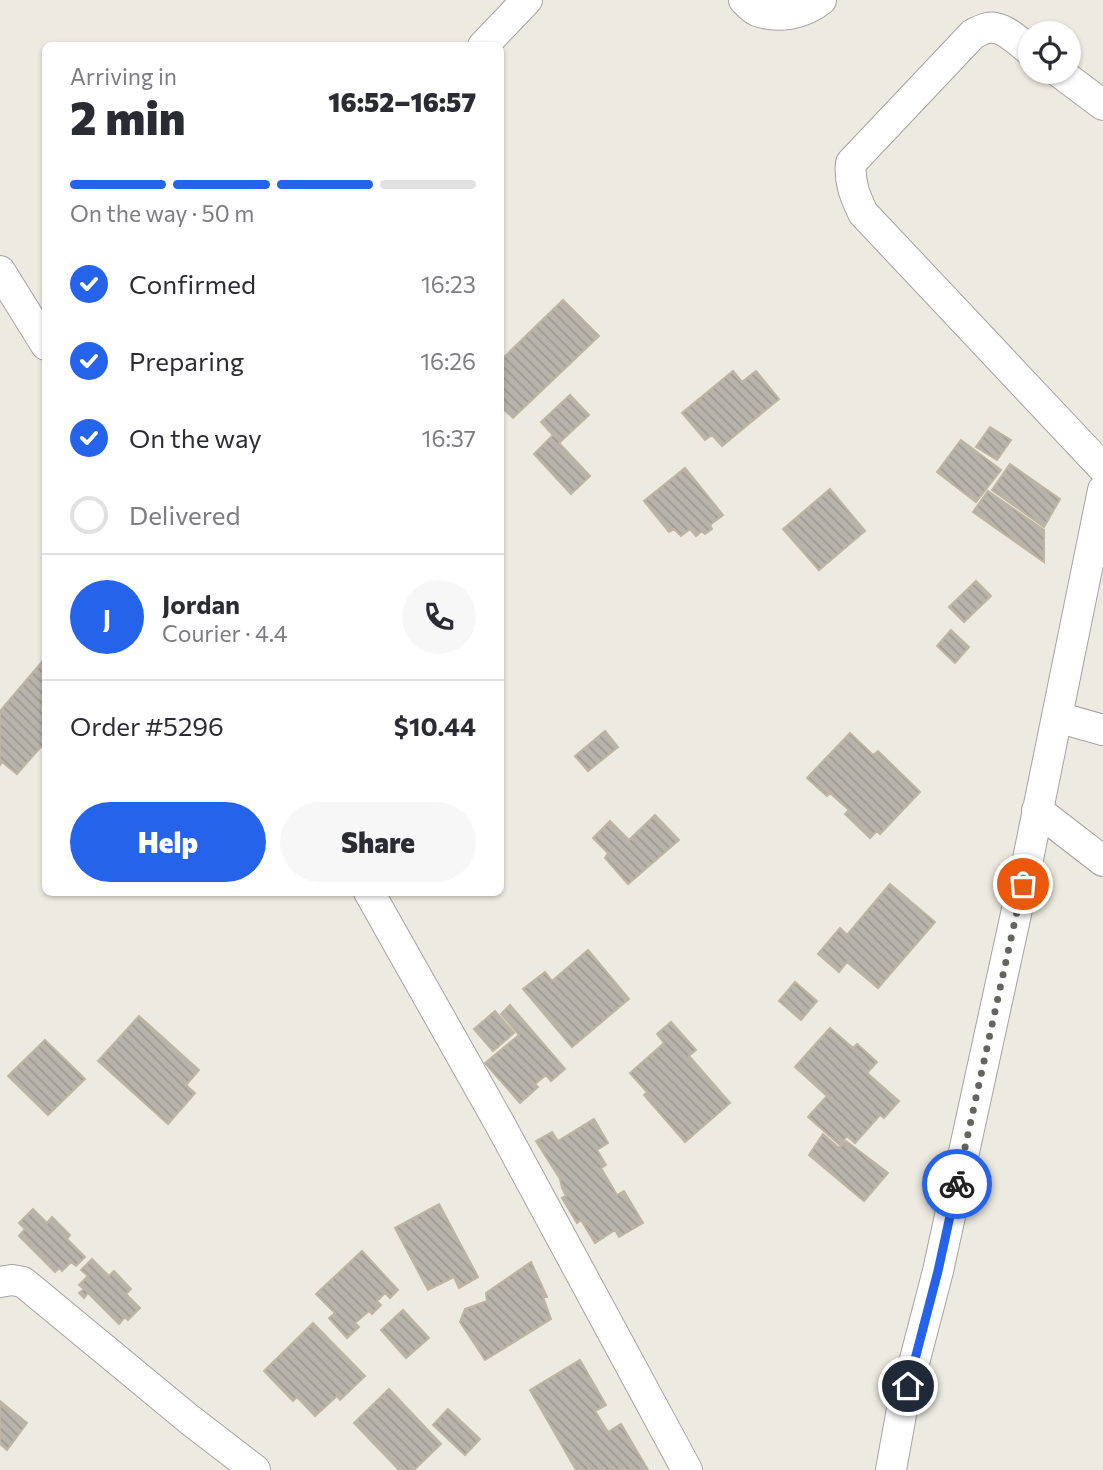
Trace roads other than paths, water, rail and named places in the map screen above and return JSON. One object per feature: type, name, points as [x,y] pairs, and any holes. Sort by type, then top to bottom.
[{"type":"street","points":[[487,42],[527,0]]},
{"type":"street","points":[[744,0],[755,10],[780,16],[799,12],[821,0]]},
{"type":"street","points":[[1018,42],[996,28],[985,28],[972,34],[851,163],[853,192],[863,213],[1103,468]]},
{"type":"street","points":[[1075,84],[1103,105]]},
{"type":"street","points":[[0,271],[42,339]]},
{"type":"street","points":[[891,1470],[902,1409],[938,1271],[1028,859],[1103,489]]},
{"type":"street","points":[[1056,717],[1103,730]]},
{"type":"street","points":[[1037,810],[1103,861]]},
{"type":"street","points":[[371,896],[501,1126],[687,1470]]},
{"type":"street","points":[[0,1282],[23,1282],[255,1470]]}]
